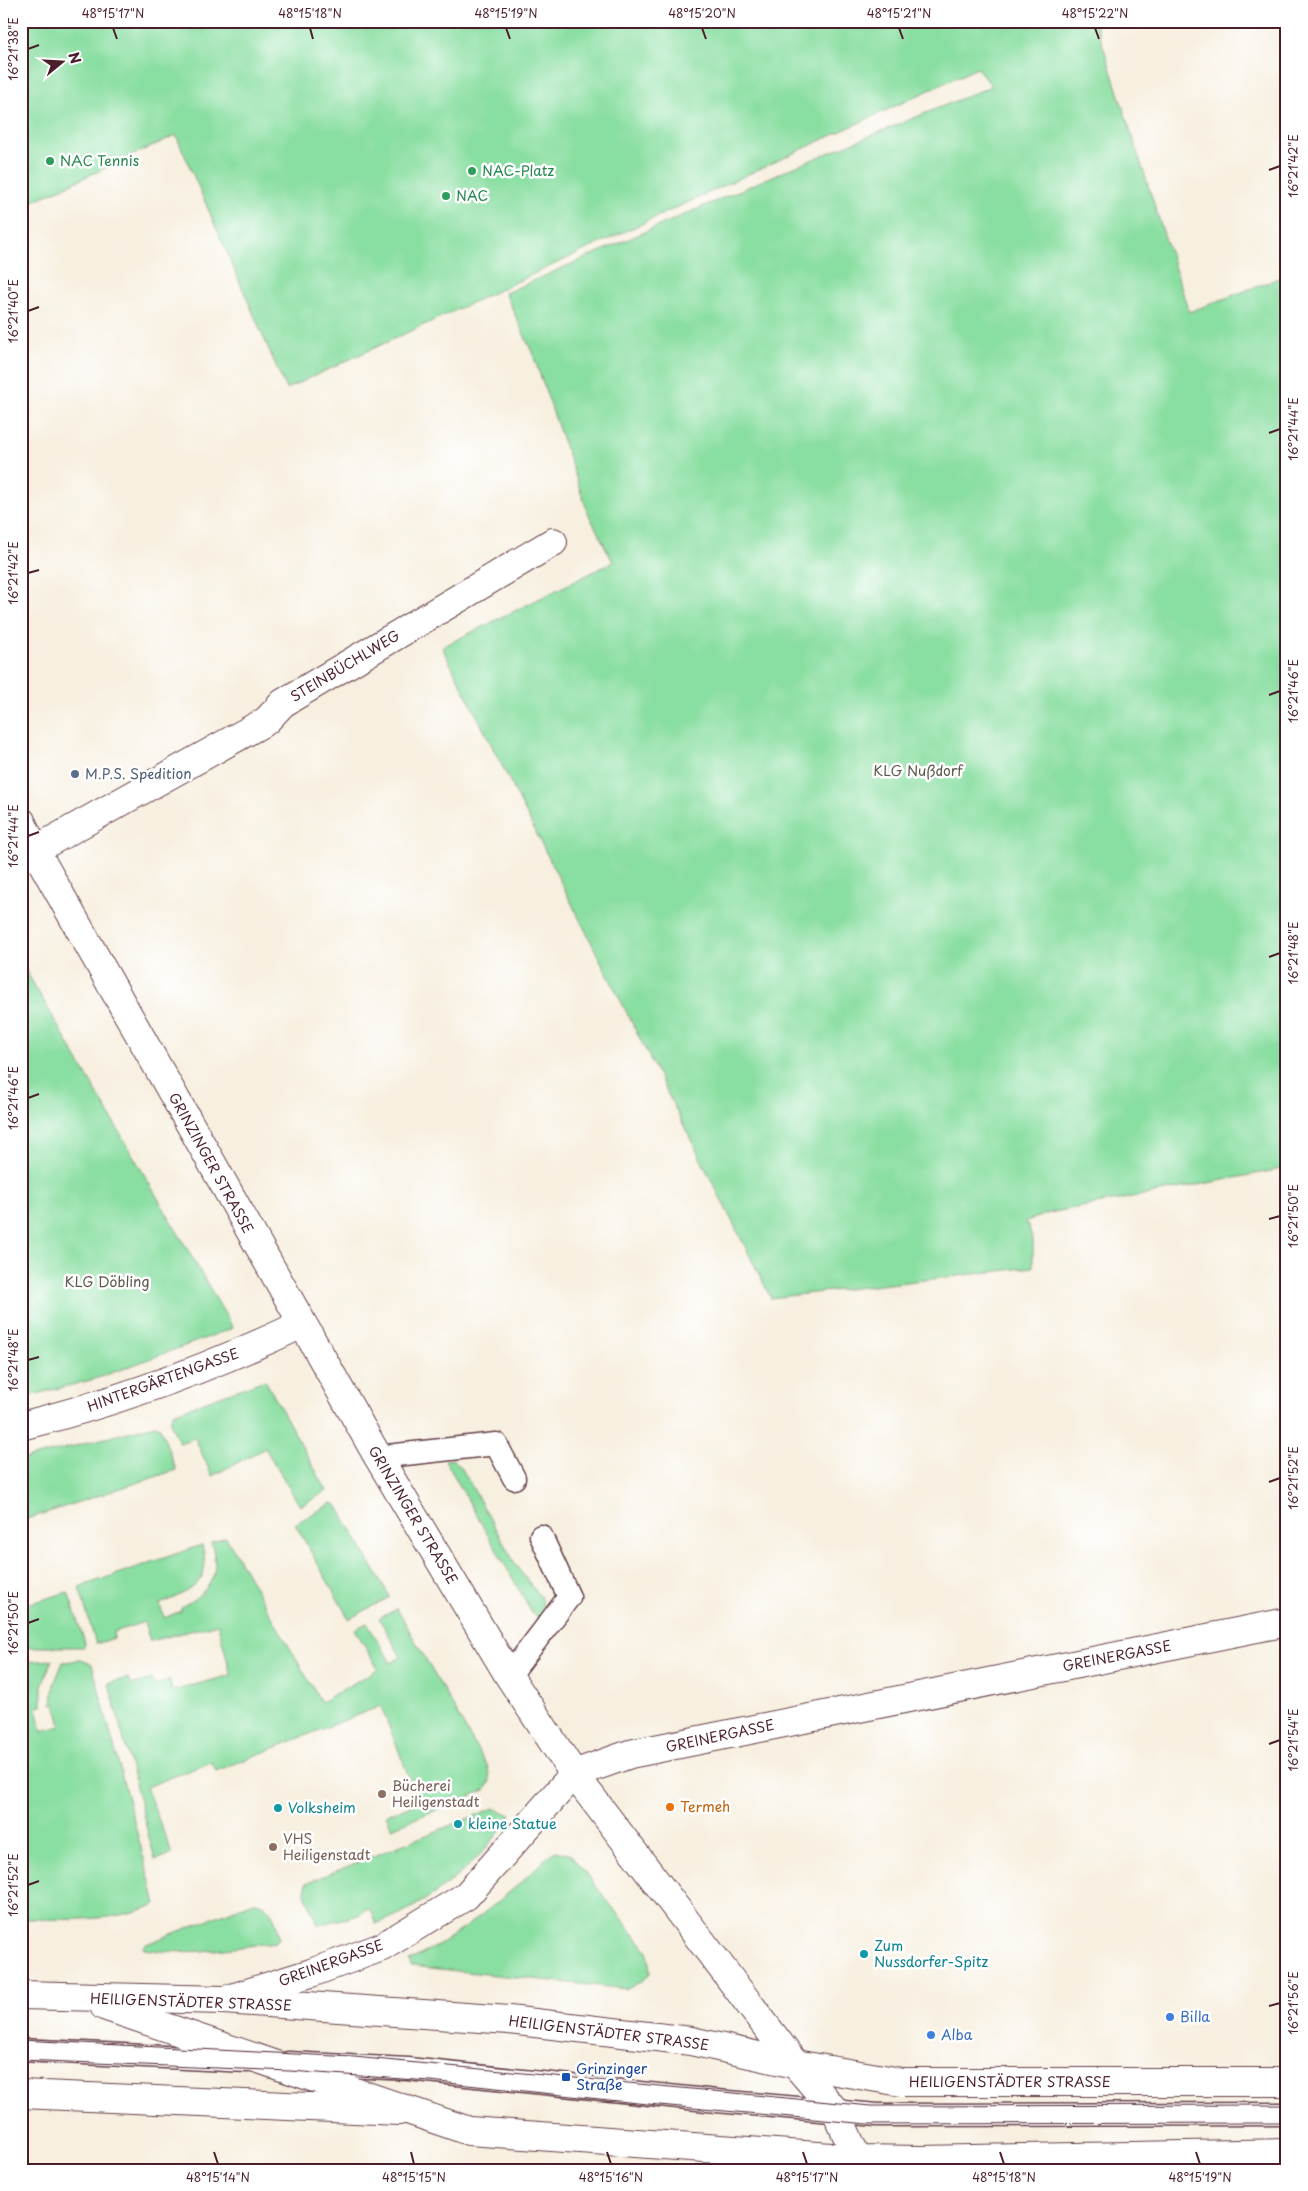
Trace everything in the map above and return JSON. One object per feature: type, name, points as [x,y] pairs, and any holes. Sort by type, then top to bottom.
[{"type":"street","name":"STEINBÜCHLWEG","points":[[35,850],[266,722],[283,703],[553,542]]},
{"type":"street","name":"GRINZINGER STRASSE","points":[[21,821],[35,850],[302,1324],[378,1457],[509,1676],[574,1774],[795,2064],[837,2113],[860,2164]]},
{"type":"street","name":"HINTERGÄRTENGASSE","points":[[21,1426],[91,1408],[202,1368],[302,1324]]},
{"type":"street","name":"GREINERGASSE","points":[[224,2000],[311,1973],[382,1947],[466,1896],[574,1774],[630,1754],[1287,1622]]},
{"type":"street","name":"HEILIGENSTÄDTER STRASSE","points":[[21,1995],[79,1998],[224,2000],[509,2020],[691,2041],[795,2064],[901,2082],[1287,2082]]},
{"type":"street","name":"HEILIGENSTÄDTER STRASSE","points":[[79,1998],[469,2131],[860,2164],[920,2160],[1287,2153]]},
{"type":"street","name":"HEILIGENSTÄDTER STRASSE","points":[[21,2094],[410,2111]]},
{"type":"lane","points":[[378,1457],[496,1444],[514,1478]]},
{"type":"lane","points":[[509,1676],[569,1597],[541,1536]]},
{"type":"lane","points":[[21,2050],[408,2069],[837,2113],[901,2115],[1287,2114]]},
{"type":"green space","name":"KLG Nußdorf","points":[[21,21],[1095,21],[1189,312],[1287,275],[1287,1168],[1049,1213],[1026,1221],[1033,1240],[1033,1267],[771,1298],[442,647],[613,562],[589,515],[532,352],[505,293],[789,169],[992,86],[977,68],[286,389],[176,135],[21,207]]},
{"type":"green space","name":"KLG Döbling","points":[[21,962],[233,1328],[95,1379],[21,1398]]},
{"type":"green space","points":[[265,1380],[327,1491],[300,1506],[265,1448],[212,1476],[195,1438],[179,1443],[170,1422],[173,1413]]},
{"type":"green space","points":[[155,1425],[160,1427],[176,1470],[21,1521],[21,1460]]},
{"type":"green space","points":[[453,1459],[461,1467],[517,1567],[542,1599],[543,1608],[537,1621],[445,1460]]},
{"type":"green space","points":[[332,1503],[337,1505],[390,1597],[349,1619],[295,1524]]},
{"type":"green space","points":[[226,1537],[321,1702],[378,1669],[355,1629],[367,1623],[391,1663],[401,1657],[379,1618],[397,1609],[488,1768],[490,1781],[485,1790],[392,1828],[386,1815],[419,1802],[381,1706],[216,1771],[212,1762],[146,1787],[172,1854],[155,1860],[109,1683],[128,1678],[131,1685],[152,1679],[154,1685],[170,1680],[172,1691],[231,1675],[218,1624],[150,1641],[144,1622],[114,1632],[114,1638],[96,1644],[79,1587],[202,1545],[205,1558],[201,1577],[189,1590],[160,1604],[164,1618],[181,1611],[181,1607],[206,1589],[214,1574],[215,1564],[211,1542]]},
{"type":"green space","points":[[68,1592],[85,1643],[84,1647],[21,1647],[21,1606]]},
{"type":"green space","points":[[52,1660],[42,1686],[42,1706],[37,1707],[42,1731],[61,1726],[55,1703],[52,1704],[54,1684],[63,1662],[81,1660],[92,1664],[156,1904],[124,1914],[90,1919],[21,1919],[21,1662]]},
{"type":"green space","points":[[494,1808],[511,1815],[485,1849],[435,1893],[396,1916],[376,1924],[370,1909],[365,1909],[359,1915],[318,1925],[305,1894],[306,1883]]},
{"type":"green space","points":[[555,1851],[571,1855],[648,1952],[650,1973],[644,1980],[627,1989],[411,1966],[409,1961],[438,1945],[479,1917]]},
{"type":"green space","points":[[253,1902],[269,1909],[277,1926],[279,1939],[275,1942],[226,1949],[177,1952],[144,1949],[143,1947],[144,1945]]},
{"type":"tram line","points":[[21,2040],[354,2057],[871,2106],[1287,2105]]},
{"type":"tram line","points":[[21,2060],[290,2071],[430,2081],[637,2103],[868,2124],[1287,2123]]},
{"type":"place","name":"NAC Tennis","points":[[50,161]]},
{"type":"place","name":"NAC-Platz","points":[[472,171]]},
{"type":"place","name":"NAC","points":[[446,196]]},
{"type":"place","name":"M.P.S. Spedition","points":[[75,774]]},
{"type":"place","name":"Bücherei Heiligenstadt","points":[[382,1794]]},
{"type":"place","name":"Termeh","points":[[670,1807]]},
{"type":"place","name":"Volksheim","points":[[278,1808]]},
{"type":"place","name":"kleine Statue","points":[[458,1824]]},
{"type":"place","name":"VHS Heiligenstadt","points":[[273,1847]]},
{"type":"place","name":"Zum Nussdorfer-Spitz","points":[[864,1954]]},
{"type":"place","name":"Billa","points":[[1170,2017]]},
{"type":"place","name":"Alba","points":[[931,2035]]},
{"type":"place","name":"Grinzinger Straße","points":[[566,2077]]}]
